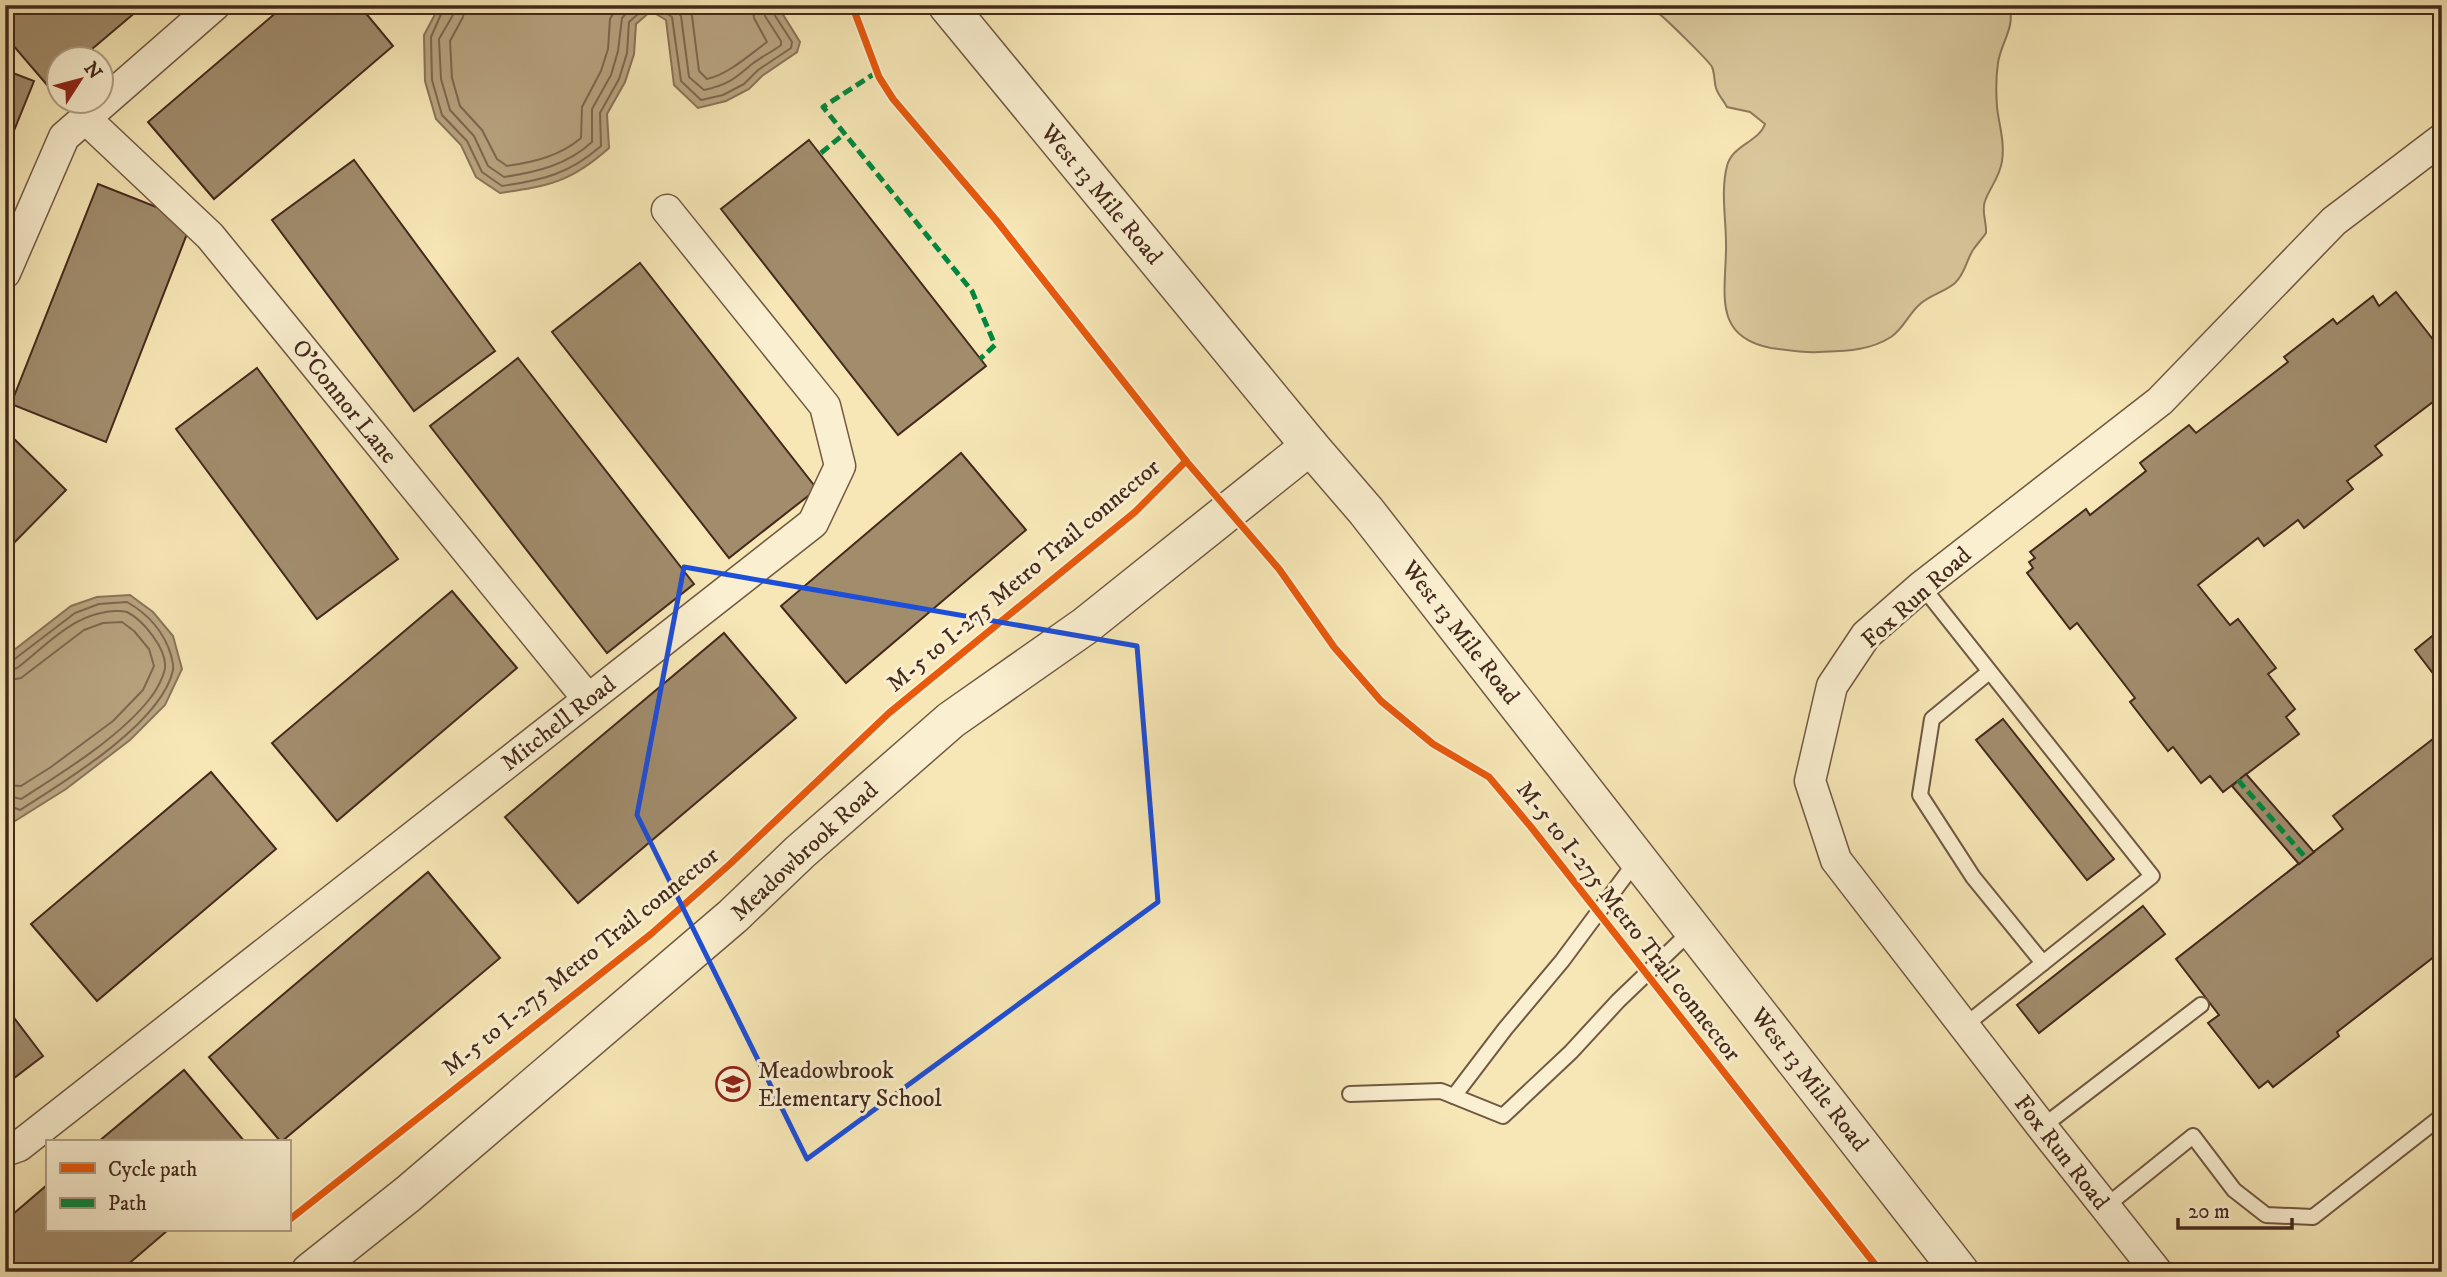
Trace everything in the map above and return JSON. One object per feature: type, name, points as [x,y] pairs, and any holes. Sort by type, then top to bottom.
[{"type":"street","points":[[5,273],[64,137],[215,5]]},
{"type":"street","name":"West 13 Mile Road","points":[[947,5],[1310,446],[1375,521],[1960,1272]]},
{"type":"street","name":"O'Connor Lane","points":[[86,119],[210,236],[588,699]]},
{"type":"street","name":"Fox Run Road","points":[[2157,1272],[1836,860],[1810,781],[1832,686],[1866,635],[1922,586],[2161,401],[2334,221],[2442,139]]},
{"type":"street","name":"Mitchell Road","points":[[5,1151],[19,1146],[813,523],[841,466],[825,406],[667,210]]},
{"type":"street","name":"Meadowbrook Road","points":[[310,1272],[408,1194],[733,916],[847,810],[951,720],[1085,626],[1310,446]]},
{"type":"lane","points":[[1922,586],[2152,876],[1965,1026]]},
{"type":"lane","points":[[1989,672],[1932,719],[1920,795],[1973,877],[2043,963]]},
{"type":"lane","points":[[1454,1096],[1562,961],[1638,859]]},
{"type":"lane","points":[[1350,1094],[1441,1091],[1503,1115],[1572,1052],[1618,1002],[1693,929]]},
{"type":"lane","points":[[2042,1127],[2201,1005]]},
{"type":"lane","points":[[2105,1207],[2193,1136],[2234,1189],[2266,1215],[2313,1217],[2442,1116]]},
{"type":"highlighted area","points":[[684,567],[1137,646],[1158,902],[807,1159],[637,815]]},
{"type":"shaded area","points":[[1601,5],[2009,5],[2011,20],[1998,63],[1997,79],[2002,161],[1984,205],[1986,233],[1973,250],[1958,279],[1923,302],[1891,337],[1865,348],[1795,351],[1753,343],[1740,335],[1731,324],[1725,299],[1725,176],[1734,153],[1757,135],[1765,124],[1750,112],[1727,107],[1717,91],[1712,67],[1658,13],[1621,13],[1607,10]]},
{"type":"water","points":[[440,5],[777,5],[800,42],[797,52],[762,76],[749,89],[726,101],[698,108],[674,85],[666,20],[651,11],[636,24],[634,54],[625,82],[607,114],[609,148],[583,168],[559,181],[500,193],[476,177],[461,145],[436,119],[425,81],[424,35]]},
{"type":"water","points":[[130,595],[153,612],[173,636],[182,669],[165,705],[130,740],[66,789],[15,821],[5,808],[5,657],[71,606],[97,597]]},
{"type":"building","points":[[5,5],[144,5],[96,46],[46,46],[46,84],[5,36]]},
{"type":"building","points":[[285,5],[359,5],[393,46],[214,199],[148,122]]},
{"type":"building","points":[[5,70],[34,81],[5,153]]},
{"type":"building","points":[[809,140],[986,366],[898,435],[721,209]]},
{"type":"building","points":[[354,160],[495,351],[414,411],[272,220]]},
{"type":"building","points":[[98,184],[192,221],[106,442],[11,404]]},
{"type":"building","points":[[640,263],[817,489],[729,558],[552,332]]},
{"type":"building","points":[[2396,292],[2442,351],[2442,380],[2439,382],[2442,395],[2375,446],[2382,455],[2347,481],[2353,489],[2304,528],[2298,520],[2264,546],[2258,538],[2198,585],[2230,625],[2238,619],[2276,668],[2268,674],[2295,709],[2286,717],[2299,734],[2223,792],[2210,776],[2201,783],[2173,747],[2168,751],[2130,702],[2135,698],[2077,623],[2070,629],[2027,573],[2033,568],[2029,562],[2035,558],[2030,552],[2086,509],[2090,515],[2146,471],[2140,463],[2189,425],[2196,433],[2288,362],[2284,357],[2333,319],[2337,324],[2373,296],[2379,306]]},
{"type":"building","points":[[518,358],[694,584],[607,653],[430,426]]},
{"type":"building","points":[[257,368],[398,559],[317,619],[176,429]]},
{"type":"building","points":[[5,430],[66,490],[5,552]]},
{"type":"building","points":[[961,453],[1026,530],[846,683],[781,606]]},
{"type":"building","points":[[452,591],[517,668],[337,821],[272,743]]},
{"type":"building","points":[[2442,628],[2442,685],[2415,650]]},
{"type":"building","points":[[724,633],[796,718],[578,903],[505,817]]},
{"type":"building","points":[[2003,719],[2114,859],[2087,880],[1976,740]]},
{"type":"building","points":[[2442,732],[2442,957],[2439,953],[2337,1032],[2339,1036],[2273,1087],[2268,1081],[2259,1088],[2208,1023],[2219,1015],[2176,959],[2343,829],[2333,816]]},
{"type":"building","points":[[211,772],[276,849],[97,1001],[31,924]]},
{"type":"building","points":[[2246,774],[2314,852],[2299,864],[2232,786]]},
{"type":"building","points":[[428,872],[500,958],[283,1140],[279,1140],[209,1057]]},
{"type":"building","points":[[2143,906],[2165,934],[2039,1033],[2017,1005]]},
{"type":"building","points":[[5,1006],[43,1056],[5,1085]]},
{"type":"building","points":[[184,1070],[243,1140],[100,1140]]},
{"type":"building","points":[[46,1186],[46,1232],[166,1232],[119,1272],[5,1272],[5,1221]]},
{"type":"marked path","points":[[877,72],[823,107],[972,291],[995,345],[980,359]]},
{"type":"marked path","points":[[821,153],[844,134]]},
{"type":"marked path","points":[[2238,780],[2306,858]]},
{"type":"cycle path","points":[[852,5],[879,77],[893,99],[996,220],[1186,461]]},
{"type":"cycle path","name":"M-5 to I-275 Metro Trail connector","points":[[290,1219],[651,934],[730,864],[889,713],[1135,512],[1186,461],[1279,569],[1334,647],[1381,701],[1433,744],[1489,777],[1881,1272]]},
{"type":"place","name":"Meadowbrook Elementary School","points":[[733,1084]]}]
